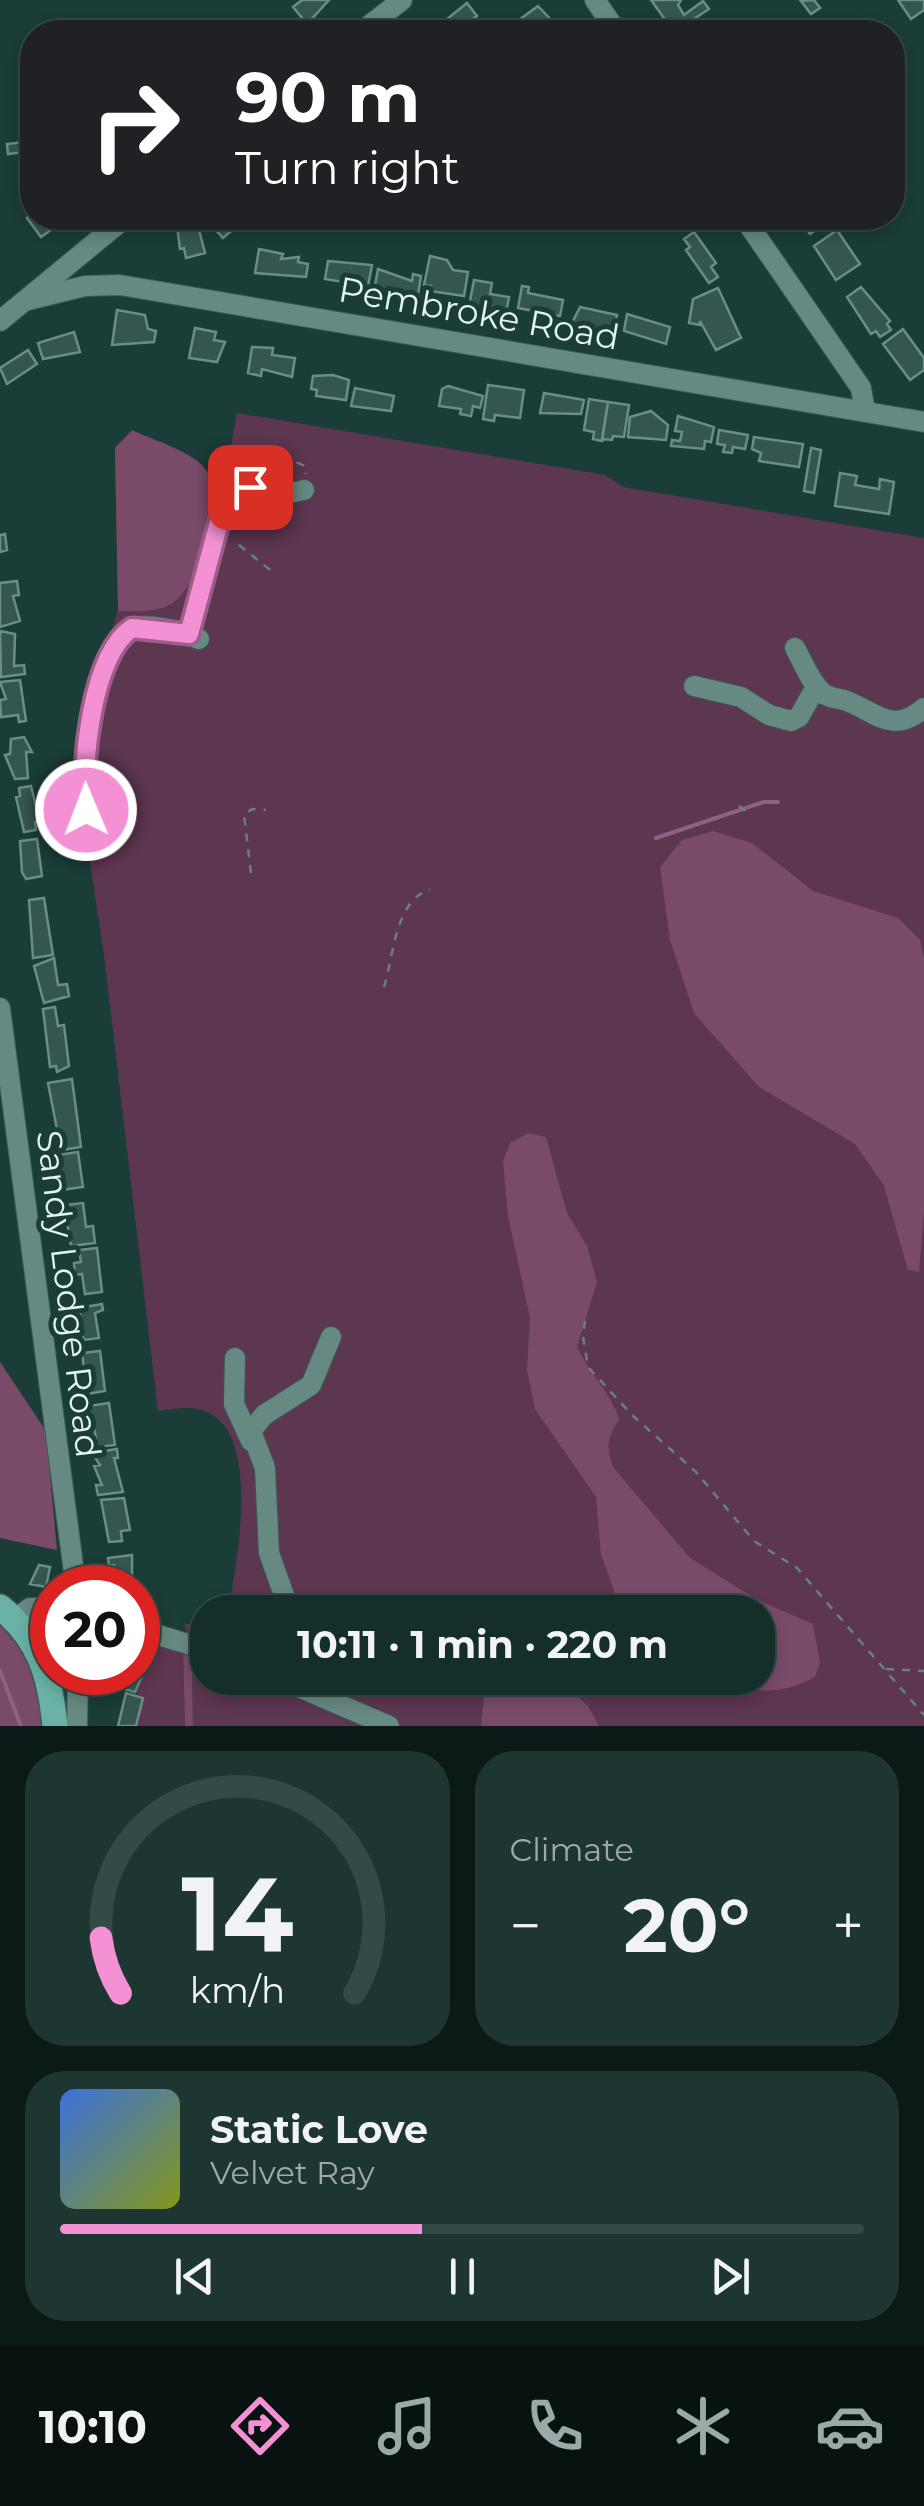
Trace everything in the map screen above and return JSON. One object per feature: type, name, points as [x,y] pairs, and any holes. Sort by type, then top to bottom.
[{"type":"main road","points":[[7,1613],[44,1662],[55,1726]]},
{"type":"street","points":[[376,20],[402,0]]},
{"type":"street","points":[[0,320],[109,230]]},
{"type":"street","points":[[752,230],[861,388],[865,412]]},
{"type":"street","points":[[77,254],[84,286]]},
{"type":"street","name":"Pembroke Road","points":[[24,300],[84,286],[120,285],[924,422]]},
{"type":"street","points":[[105,832],[90,822],[86,810],[85,757],[116,640],[132,628],[194,636],[221,510],[232,491],[241,488],[278,496],[300,491]]},
{"type":"street","points":[[794,648],[823,694]]},
{"type":"street","points":[[694,686],[741,697],[769,715],[791,721],[799,717],[812,694],[823,694],[886,722],[902,721],[924,708]]},
{"type":"street","name":"Sandy Lodge Road","points":[[0,1008],[73,1565]]},
{"type":"street","points":[[251,1440],[254,1423],[311,1385],[331,1337]]},
{"type":"street","points":[[234,1358],[234,1404],[251,1440],[261,1451],[268,1553],[284,1595]]},
{"type":"street","points":[[160,1636],[190,1645]]},
{"type":"street","points":[[77,1726],[78,1695]]},
{"type":"street","points":[[322,1695],[362,1719],[389,1726]]},
{"type":"path","points":[[241,488],[250,449]]},
{"type":"path","points":[[282,456],[307,470],[300,491]]},
{"type":"path","points":[[238,545],[276,574]]},
{"type":"path","points":[[739,806],[747,812]]},
{"type":"path","points":[[251,873],[244,815],[252,809],[266,810]]},
{"type":"path","points":[[384,987],[396,953],[394,938],[418,894],[430,889]]},
{"type":"path","points":[[585,1321],[582,1336],[588,1367],[632,1415],[696,1472],[754,1541],[797,1568],[924,1715]]},
{"type":"path","points":[[885,1669],[924,1671]]},
{"type":"shaded area","points":[[237,413],[605,475],[623,487],[924,538],[924,1726],[193,1726],[193,1695],[775,1695],[775,1595],[231,1595],[241,1507],[236,1450],[226,1429],[205,1411],[158,1411],[104,955],[78,783],[85,722],[118,610],[115,448],[132,430],[201,464],[210,474],[213,498],[224,482]]},
{"type":"shaded area","points":[[132,430],[200,463],[211,483],[212,520],[201,561],[182,594],[159,609],[118,611],[115,448]]},
{"type":"shaded area","points":[[713,831],[752,843],[813,891],[898,918],[920,940],[924,958],[924,1212],[919,1272],[908,1270],[884,1186],[855,1144],[759,1087],[694,1013],[670,940],[660,867],[682,840]]},
{"type":"shaded area","points":[[528,1133],[546,1137],[567,1213],[587,1246],[597,1282],[577,1347],[619,1420],[609,1442],[613,1467],[690,1558],[750,1595],[616,1595],[601,1555],[596,1497],[535,1409],[527,1370],[530,1318],[508,1216],[503,1161],[510,1143]]},
{"type":"shaded area","points":[[0,1362],[46,1431],[57,1550],[0,1538]]},
{"type":"shaded area","points":[[775,1607],[813,1624],[820,1663],[815,1677],[775,1690]]},
{"type":"shaded area","points":[[184,1623],[190,1625],[190,1646]]},
{"type":"shaded area","points":[[0,1624],[30,1661],[30,1695],[38,1695],[46,1726],[0,1726]]},
{"type":"shaded area","points":[[160,1646],[183,1651],[185,1726],[136,1726],[143,1698],[139,1695],[160,1695]]},
{"type":"shaded area","points":[[183,1651],[190,1653],[193,1695],[193,1726],[185,1726]]},
{"type":"shaded area","points":[[484,1695],[576,1695],[588,1706],[599,1726],[481,1726]]},
{"type":"building","points":[[302,0],[329,0],[311,20],[304,20],[293,7]]},
{"type":"building","points":[[651,0],[681,0],[678,5],[684,15],[703,1],[709,9],[692,20],[665,20]]},
{"type":"building","points":[[814,0],[820,8],[811,14],[801,1]]},
{"type":"building","points":[[898,0],[924,0],[924,10],[911,19]]},
{"type":"building","points":[[467,3],[477,16],[471,20],[446,20]]},
{"type":"building","points":[[538,6],[551,20],[519,20]]},
{"type":"building","points":[[20,142],[20,153],[8,154],[7,144]]},
{"type":"building","points":[[178,230],[199,230],[205,253],[186,258],[184,248],[180,249]]},
{"type":"building","points":[[216,230],[232,230],[223,238]]},
{"type":"building","points":[[837,230],[860,264],[836,280],[814,246]]},
{"type":"building","points":[[694,232],[716,263],[711,267],[718,277],[709,283],[686,250],[690,247],[684,239]]},
{"type":"building","points":[[259,249],[283,254],[281,259],[299,257],[298,262],[308,264],[306,277],[255,273]]},
{"type":"building","points":[[430,256],[447,260],[453,270],[468,272],[464,296],[430,291],[431,286],[424,285]]},
{"type":"building","points":[[328,261],[372,265],[368,286],[325,279]]},
{"type":"building","points":[[378,269],[412,281],[413,274],[421,276],[417,301],[408,300],[409,295],[374,291]]},
{"type":"building","points":[[474,280],[492,283],[490,294],[509,297],[506,314],[469,306]]},
{"type":"building","points":[[522,286],[529,287],[528,293],[563,300],[560,316],[518,308]]},
{"type":"building","points":[[861,287],[890,321],[887,324],[891,330],[880,337],[876,331],[871,334],[847,297]]},
{"type":"building","points":[[718,288],[741,338],[716,350],[700,321],[700,325],[689,323],[693,299]]},
{"type":"building","points":[[580,307],[617,315],[614,331],[600,328],[599,332],[572,323]]},
{"type":"building","points":[[117,310],[145,315],[148,329],[156,331],[154,342],[112,345]]},
{"type":"building","points":[[627,314],[670,327],[666,344],[624,331]]},
{"type":"building","points":[[195,328],[216,332],[214,340],[225,342],[217,362],[189,358]]},
{"type":"building","points":[[903,329],[924,358],[924,370],[910,380],[883,344]]},
{"type":"building","points":[[74,332],[80,352],[43,359],[38,343]]},
{"type":"building","points":[[252,347],[273,348],[272,355],[295,358],[292,377],[262,369],[261,376],[248,373]]},
{"type":"building","points":[[28,350],[37,364],[7,384],[0,368]]},
{"type":"building","points":[[333,375],[349,380],[346,400],[316,396],[317,390],[311,389],[313,376]]},
{"type":"building","points":[[488,385],[524,390],[520,418],[495,415],[494,421],[483,419]]},
{"type":"building","points":[[448,386],[483,396],[480,408],[473,406],[471,416],[460,414],[461,409],[439,406],[442,389]]},
{"type":"building","points":[[355,388],[394,396],[391,411],[351,406]]},
{"type":"building","points":[[544,393],[584,400],[581,414],[540,413]]},
{"type":"building","points":[[589,399],[608,402],[602,441],[593,439],[594,432],[584,430]]},
{"type":"building","points":[[608,402],[629,405],[624,437],[602,439]]},
{"type":"building","points":[[651,411],[668,425],[666,440],[628,437],[630,417]]},
{"type":"building","points":[[678,416],[714,427],[711,442],[705,441],[704,449],[671,446],[672,440],[680,441],[682,432],[675,431]]},
{"type":"building","points":[[719,430],[748,435],[745,449],[733,447],[732,453],[723,452],[725,445],[717,444]]},
{"type":"building","points":[[754,437],[803,444],[799,467],[759,461],[761,453],[752,449]]},
{"type":"building","points":[[811,448],[821,450],[814,493],[804,491]]},
{"type":"building","points":[[840,473],[857,476],[855,485],[879,489],[880,479],[894,482],[889,514],[835,506]]},
{"type":"building","points":[[5,534],[7,550],[0,552],[0,535]]},
{"type":"building","points":[[17,581],[19,595],[13,596],[20,621],[0,627],[0,583]]},
{"type":"building","points":[[0,631],[15,634],[14,666],[24,665],[25,674],[1,677]]},
{"type":"building","points":[[20,680],[26,721],[19,722],[18,715],[1,717],[0,700],[6,699],[0,682]]},
{"type":"building","points":[[24,737],[32,752],[26,752],[28,778],[15,779],[5,755],[10,754],[11,739]]},
{"type":"building","points":[[31,786],[40,822],[35,822],[36,830],[24,832],[16,797],[20,796],[19,788]]},
{"type":"building","points":[[37,839],[42,876],[26,879],[20,841]]},
{"type":"building","points":[[44,898],[53,955],[33,958],[29,900]]},
{"type":"building","points":[[54,958],[58,985],[67,984],[69,996],[44,1003],[34,966]]},
{"type":"building","points":[[55,1007],[58,1026],[64,1025],[69,1066],[57,1072],[56,1066],[50,1067],[43,1009]]},
{"type":"building","points":[[72,1079],[81,1147],[61,1150],[48,1083]]},
{"type":"building","points":[[78,1152],[83,1187],[60,1190],[58,1155]]},
{"type":"building","points":[[83,1203],[86,1227],[93,1226],[95,1243],[71,1246],[64,1205]]},
{"type":"building","points":[[97,1248],[102,1292],[85,1294],[82,1274],[75,1275],[74,1263],[81,1262],[79,1250]]},
{"type":"building","points":[[102,1304],[103,1310],[95,1313],[99,1338],[84,1340],[78,1324],[82,1323],[79,1308]]},
{"type":"building","points":[[100,1351],[105,1391],[87,1394],[82,1353]]},
{"type":"building","points":[[109,1403],[115,1445],[98,1447],[89,1406]]},
{"type":"building","points":[[117,1449],[118,1458],[114,1458],[123,1492],[98,1495],[96,1485],[102,1485],[94,1466],[100,1465],[92,1453]]},
{"type":"building","points":[[124,1498],[130,1530],[121,1531],[122,1541],[109,1542],[101,1500]]},
{"type":"building","points":[[132,1555],[132,1565],[109,1565],[108,1558]]},
{"type":"building","points":[[126,1695],[143,1698],[136,1726],[118,1726]]},
{"type":"waterway","points":[[656,838],[764,802],[778,802]]},
{"type":"waterway","points":[[0,1671],[21,1726]]},
{"type":"route","points":[[86,810],[85,757],[98,696],[116,640],[132,628],[143,627],[189,634],[190,616],[202,593],[225,500],[232,491],[250,487]]}]
